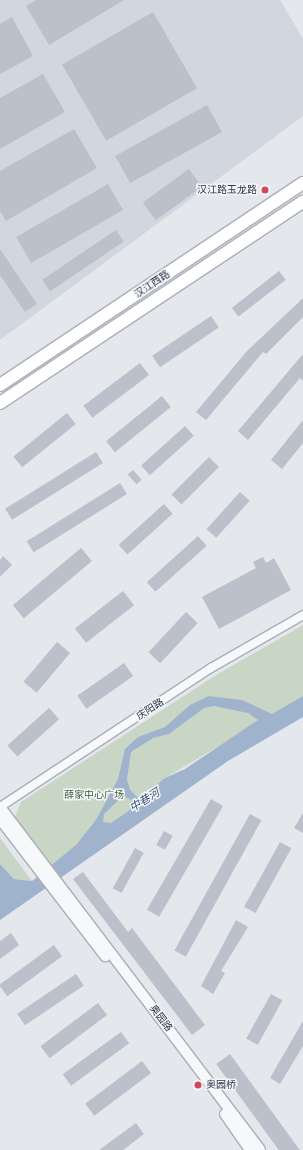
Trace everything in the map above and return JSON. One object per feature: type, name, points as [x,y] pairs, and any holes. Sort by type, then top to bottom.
[{"type":"main road","name":"汉江西路","points":[[0,385],[303,183]]},
{"type":"main road","name":"汉江西路","points":[[0,403],[303,202]]},
{"type":"street","name":"庆阳路","points":[[0,807],[211,668],[303,615]]},
{"type":"street","points":[[0,807],[41,867]]},
{"type":"street","points":[[0,819],[59,889]]},
{"type":"street","name":"奥园路","points":[[59,889],[250,1150]]},
{"type":"street","name":"奥园路","points":[[59,889],[260,1150]]},
{"type":"shaded area","points":[[0,0],[280,0],[303,39],[303,116],[0,340]]},
{"type":"green space","name":"薛家中心广场","points":[[303,625],[303,696],[165,778],[130,810],[50,866],[14,819],[21,802],[216,675]]},
{"type":"green space","points":[[0,838],[32,881],[14,879],[0,864]]},
{"type":"water","name":"中巷河","points":[[209,696],[242,700],[272,714],[303,696],[303,717],[228,761],[0,920],[0,864],[14,879],[32,881],[76,845],[96,820],[118,779],[125,749],[138,737],[165,727],[190,705]],"holes":[[[214,706],[248,713],[258,720],[185,769],[165,778],[139,799],[130,790],[127,779],[131,752],[153,738],[169,734],[204,708]],[[123,796],[132,800],[130,810],[111,823],[103,822],[104,814]]]},
{"type":"building","points":[[36,0],[124,0],[49,45],[26,6]]},
{"type":"building","points":[[153,12],[197,88],[106,141],[62,64]]},
{"type":"building","points":[[12,17],[33,56],[0,74],[0,24]]},
{"type":"building","points":[[43,74],[65,112],[0,149],[0,98]]},
{"type":"building","points":[[207,105],[222,132],[130,183],[115,156]]},
{"type":"building","points":[[74,129],[97,168],[6,221],[0,211],[0,171]]},
{"type":"building","points":[[189,169],[202,187],[156,220],[143,203]]},
{"type":"building","points":[[108,184],[123,210],[31,263],[16,237]]},
{"type":"building","points":[[116,230],[124,242],[50,291],[42,280]]},
{"type":"building","points":[[0,249],[37,304],[25,312],[0,275]]},
{"type":"building","points":[[279,271],[286,280],[238,317],[232,308]]},
{"type":"building","points":[[303,298],[303,317],[266,354],[263,352],[206,420],[196,412],[247,351]]},
{"type":"building","points":[[211,316],[219,328],[160,367],[152,356]]},
{"type":"building","points":[[303,354],[303,381],[300,378],[248,440],[238,431]]},
{"type":"building","points":[[140,363],[149,375],[92,418],[83,406]]},
{"type":"building","points":[[162,396],[171,407],[115,452],[106,441]]},
{"type":"building","points":[[67,413],[76,424],[22,467],[13,456]]},
{"type":"building","points":[[303,420],[303,443],[282,469],[271,460]]},
{"type":"building","points":[[185,426],[194,436],[150,475],[141,465]]},
{"type":"building","points":[[96,452],[103,463],[12,520],[5,509]]},
{"type":"building","points":[[209,457],[219,467],[181,504],[172,494]]},
{"type":"building","points":[[133,470],[142,480],[136,484],[128,475]]},
{"type":"building","points":[[120,483],[127,494],[34,552],[27,541]]},
{"type":"building","points":[[240,492],[250,501],[216,538],[207,529]]},
{"type":"building","points":[[164,504],[173,514],[127,554],[119,545]]},
{"type":"building","points":[[198,536],[207,546],[155,592],[147,582]]},
{"type":"building","points":[[81,548],[92,561],[24,618],[13,605]]},
{"type":"building","points":[[3,556],[12,565],[0,577],[0,560]]},
{"type":"building","points":[[263,557],[266,563],[274,558],[291,590],[219,629],[202,597],[256,568],[253,562]]},
{"type":"building","points":[[123,591],[134,605],[86,643],[75,629]]},
{"type":"building","points":[[186,612],[198,623],[160,663],[148,652]]},
{"type":"building","points":[[57,642],[70,653],[37,693],[24,682]]},
{"type":"building","points":[[124,663],[133,676],[86,709],[77,696]]},
{"type":"building","points":[[49,708],[59,719],[17,757],[7,745]]},
{"type":"building","points":[[211,799],[223,806],[159,917],[147,910]]},
{"type":"building","points":[[303,813],[303,833],[294,828]]},
{"type":"building","points":[[250,814],[261,820],[186,957],[174,950]]},
{"type":"building","points":[[164,831],[173,836],[165,850],[156,845]]},
{"type":"building","points":[[280,842],[291,848],[255,913],[244,907]]},
{"type":"building","points":[[135,848],[144,853],[121,893],[113,888]]},
{"type":"building","points":[[83,872],[128,932],[132,928],[205,1025],[192,1035],[73,879]]},
{"type":"building","points":[[236,920],[248,927],[221,971],[225,973],[213,994],[201,986]]},
{"type":"building","points":[[11,933],[19,945],[0,959],[0,941]]},
{"type":"building","points":[[54,945],[62,956],[7,996],[0,984]]},
{"type":"building","points":[[76,974],[84,986],[25,1025],[17,1014]]},
{"type":"building","points":[[271,994],[282,1000],[258,1045],[246,1039]]},
{"type":"building","points":[[98,1003],[107,1015],[50,1058],[40,1046]]},
{"type":"building","points":[[303,1021],[303,1046],[280,1084],[270,1078]]},
{"type":"building","points":[[121,1032],[129,1043],[71,1086],[63,1074]]},
{"type":"building","points":[[230,1054],[300,1150],[279,1150],[216,1064]]},
{"type":"building","points":[[142,1061],[151,1073],[94,1116],[85,1104]]},
{"type":"building","points":[[136,1123],[144,1134],[123,1150],[99,1150]]},
{"type":"place","name":"汉江路玉龙路","points":[[265,190]]},
{"type":"place","name":"奥园桥","points":[[198,1085]]}]
